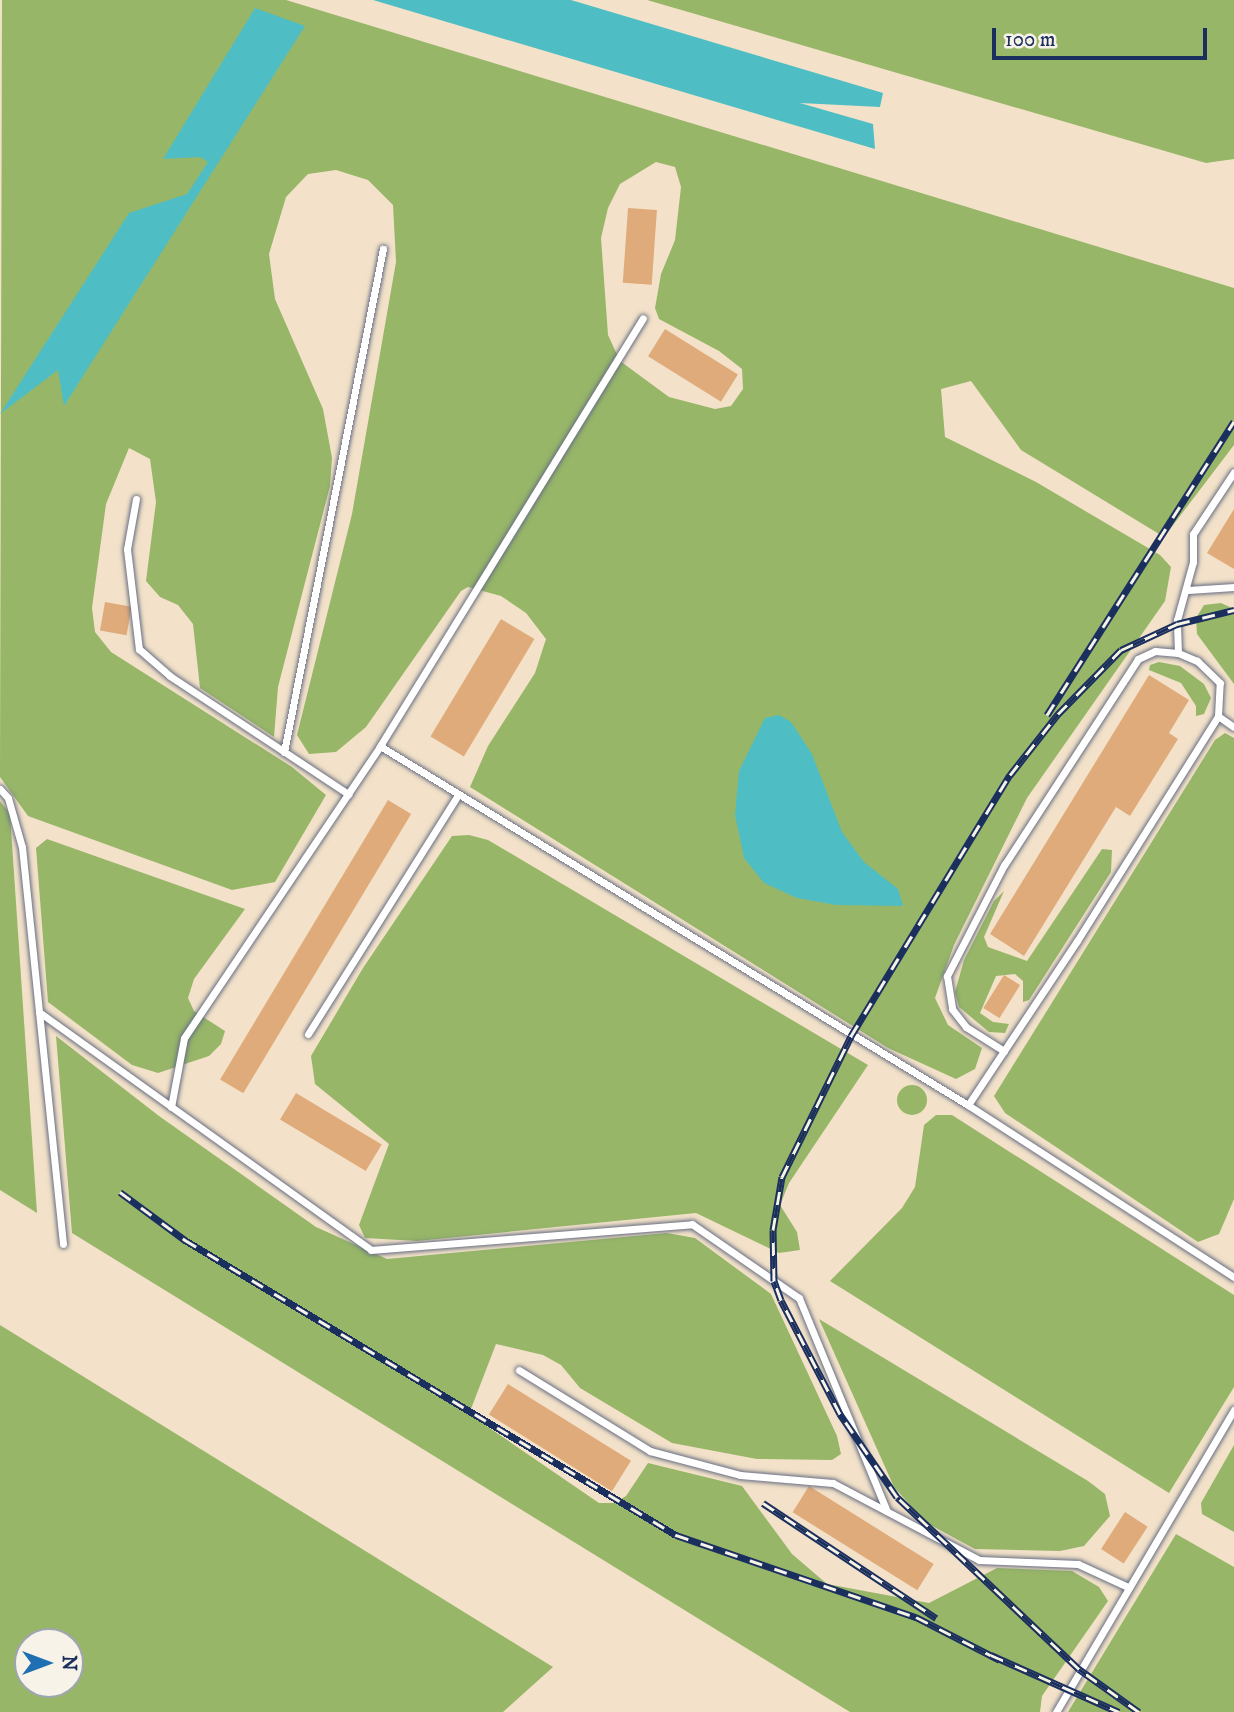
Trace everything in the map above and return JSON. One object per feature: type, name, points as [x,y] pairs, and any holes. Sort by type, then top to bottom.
[{"type":"lane","points":[[284,752],[383,249]]},
{"type":"lane","points":[[171,1107],[184,1038],[380,746],[643,318]]},
{"type":"lane","points":[[1178,653],[1177,620],[1188,590],[1193,534],[1234,472]]},
{"type":"lane","points":[[136,499],[127,549],[139,649],[170,676],[348,793]]},
{"type":"lane","points":[[1188,590],[1234,587]]},
{"type":"lane","points":[[968,1105],[1004,1051],[1218,716],[1220,683],[1197,661],[1178,653],[1155,651],[1138,659],[1004,865],[947,976],[953,1009],[966,1027],[1004,1051]]},
{"type":"lane","points":[[1218,716],[1234,727]]},
{"type":"lane","points":[[380,746],[968,1105],[1234,1277]]},
{"type":"lane","points":[[0,789],[8,798],[22,847],[63,1244]]},
{"type":"lane","points":[[308,1034],[458,795]]},
{"type":"lane","points":[[39,1012],[371,1250],[692,1224],[799,1298],[887,1511]]},
{"type":"lane","points":[[519,1370],[650,1451],[740,1475],[832,1483],[979,1560],[1078,1564],[1128,1587]]},
{"type":"lane","points":[[1056,1712],[1234,1410]]},
{"type":"green space","points":[[2,0],[286,0],[1234,288],[1234,445],[1164,537],[1021,450],[971,381],[941,389],[945,437],[1036,482],[1160,555],[1171,567],[1165,601],[1027,798],[954,945],[935,998],[948,1025],[982,1048],[975,1069],[956,1079],[888,1048],[470,787],[488,746],[535,673],[546,639],[526,613],[501,596],[468,587],[461,591],[366,727],[336,752],[309,754],[297,735],[352,514],[396,262],[393,205],[368,180],[336,170],[308,174],[286,197],[269,254],[275,299],[323,409],[332,458],[330,486],[278,687],[274,737],[200,688],[193,624],[178,605],[160,597],[146,581],[156,502],[150,459],[129,448],[106,504],[92,608],[95,632],[111,652],[292,767],[326,795],[275,882],[232,890],[28,816],[0,777]],"holes":[[[656,162],[675,167],[681,187],[675,240],[661,274],[655,308],[659,319],[719,351],[742,369],[743,389],[731,406],[715,409],[669,397],[620,361],[608,335],[601,238],[608,208],[620,184]]]},
{"type":"green space","points":[[647,0],[1234,0],[1234,159],[1206,163]]},
{"type":"green space","points":[[1221,603],[1234,609],[1234,684],[1197,634],[1196,618],[1204,605]]},
{"type":"green space","points":[[1159,662],[1180,666],[1204,684],[1211,698],[1204,714],[1196,716],[1196,706],[1181,683],[1149,670],[1150,665]]},
{"type":"green space","points":[[1225,733],[1234,738],[1234,1199],[1219,1234],[1198,1242],[1005,1113],[994,1096],[1215,740]]},
{"type":"green space","points":[[0,801],[10,814],[37,1213],[0,1190]]},
{"type":"green space","points":[[469,835],[488,840],[868,1065],[789,1183],[780,1205],[797,1232],[800,1250],[779,1253],[696,1213],[417,1241],[365,1238],[359,1225],[389,1144],[315,1084],[311,1056],[363,968],[452,836]]},
{"type":"green space","points":[[47,839],[245,909],[194,979],[188,998],[194,1011],[225,1031],[221,1044],[209,1056],[158,1073],[132,1065],[48,1002],[36,848]]},
{"type":"green space","points":[[1102,849],[1112,850],[1111,872],[1029,1000],[1023,1002],[1023,981],[1015,974],[996,976],[980,1013],[993,1022],[1009,1024],[1005,1033],[989,1032],[959,1007],[955,992],[964,960],[994,901],[1004,891],[984,937],[988,947],[1027,961]]},
{"type":"green space","points":[[56,1036],[159,1116],[316,1227],[387,1259],[667,1233],[695,1238],[771,1294],[837,1436],[841,1454],[832,1460],[757,1459],[672,1443],[580,1388],[561,1365],[543,1355],[496,1344],[469,1414],[599,1503],[614,1503],[626,1496],[648,1463],[742,1486],[792,1554],[827,1584],[929,1603],[997,1568],[1072,1571],[1099,1587],[1108,1601],[1042,1696],[1040,1712],[850,1712],[72,1233]]},
{"type":"green space","points":[[912,1085],[922,1090],[927,1100],[922,1110],[912,1115],[902,1110],[897,1100],[902,1090]]},
{"type":"green space","points":[[936,1115],[952,1115],[1234,1295],[1234,1387],[1169,1493],[830,1281],[902,1208],[915,1187],[924,1125]]},
{"type":"green space","points":[[819,1319],[1088,1481],[1105,1494],[1110,1516],[1084,1546],[1060,1551],[975,1549],[925,1522],[894,1487]]},
{"type":"green space","points":[[0,1325],[553,1667],[503,1712],[0,1712]]},
{"type":"green space","points":[[1234,1445],[1234,1532],[1202,1514],[1201,1503]]},
{"type":"green space","points":[[1176,1534],[1234,1567],[1234,1712],[1068,1712]]},
{"type":"water","points":[[373,0],[571,0],[883,93],[880,107],[800,103],[873,124],[875,149]]},
{"type":"water","points":[[255,8],[305,26],[64,406],[58,370],[0,414],[129,213],[187,194],[208,162],[200,157],[163,159]]},
{"type":"water","points":[[779,715],[791,722],[812,754],[842,832],[864,862],[898,889],[903,906],[836,905],[797,898],[764,883],[744,858],[735,815],[739,771],[765,718]]},
{"type":"building","points":[[628,208],[657,210],[652,285],[623,283]]},
{"type":"building","points":[[665,329],[738,375],[721,402],[648,356]]},
{"type":"building","points":[[1234,509],[1234,569],[1207,553]]},
{"type":"building","points":[[105,602],[132,607],[127,635],[100,631]]},
{"type":"building","points":[[501,619],[534,639],[464,757],[430,736]]},
{"type":"building","points":[[1149,675],[1189,700],[1169,733],[1178,739],[1130,816],[1116,807],[1024,956],[990,934]]},
{"type":"building","points":[[388,800],[411,814],[243,1093],[220,1079]]},
{"type":"building","points":[[1004,975],[1020,985],[999,1018],[983,1008]]},
{"type":"building","points":[[296,1093],[382,1145],[366,1171],[280,1120]]},
{"type":"building","points":[[508,1384],[631,1461],[612,1491],[489,1415]]},
{"type":"building","points":[[809,1486],[934,1564],[917,1590],[793,1512]]},
{"type":"building","points":[[1125,1512],[1148,1527],[1124,1564],[1101,1549]]},
{"type":"railway","points":[[1047,715],[1234,422]]},
{"type":"railway","points":[[1139,1712],[1079,1669],[897,1497],[840,1414],[781,1300],[774,1281],[773,1230],[782,1177],[851,1036],[1010,775],[1058,714],[1121,650],[1177,624],[1234,610]]},
{"type":"railway","points":[[120,1192],[185,1240],[676,1535],[916,1617],[1000,1660]]},
{"type":"railway","points":[[763,1503],[936,1618]]},
{"type":"railway","points":[[991,1655],[1119,1712]]}]
